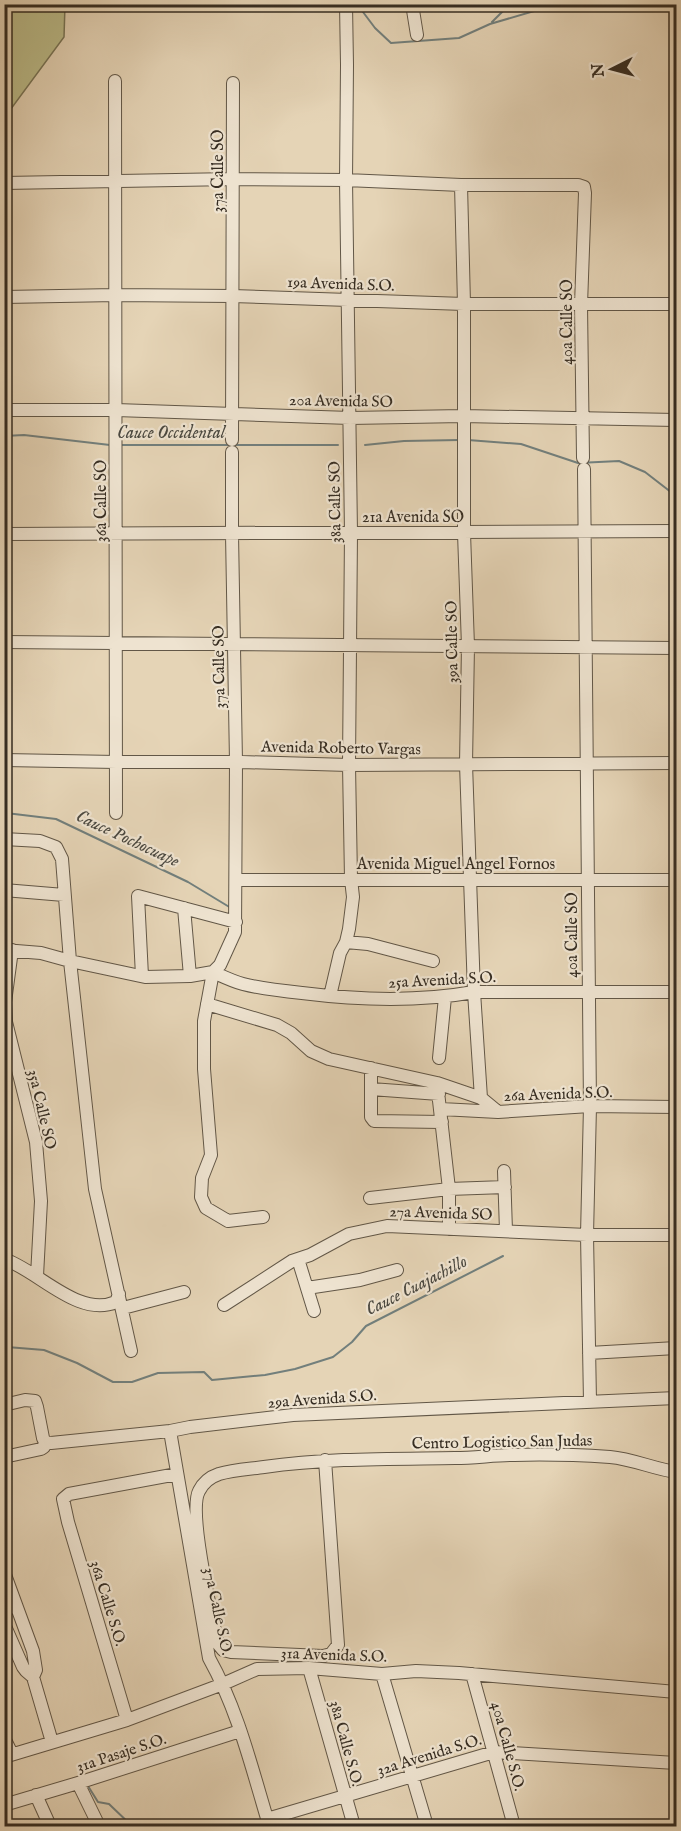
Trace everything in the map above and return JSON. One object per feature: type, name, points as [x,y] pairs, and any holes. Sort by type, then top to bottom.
[{"type":"street","name":"38a Calle SO","points":[[330,996],[340,953],[346,942],[353,897],[349,765],[351,533],[346,4]]},
{"type":"street","points":[[412,4],[417,35]]},
{"type":"street","name":"36a Calle SO","points":[[115,81],[116,813]]},
{"type":"street","name":"37a Calle SO","points":[[233,83],[232,534],[236,880]]},
{"type":"street","points":[[4,183],[233,179],[461,184]]},
{"type":"street","name":"40a Calle SO","points":[[461,184],[578,184],[584,187],[585,193],[581,306],[590,1106],[587,1235],[590,1401]]},
{"type":"street","name":"39a Calle SO","points":[[461,184],[464,304],[464,533],[468,646],[466,764],[474,992],[481,1098]]},
{"type":"street","name":"19a Avenida S.O.","points":[[4,297],[116,294],[464,304],[581,306],[676,304]]},
{"type":"street","name":"20a Avenida SO","points":[[4,410],[116,410],[350,418],[463,416],[676,420]]},
{"type":"street","name":"21a Avenida SO","points":[[4,534],[676,531]]},
{"type":"street","points":[[4,642],[676,648]]},
{"type":"street","name":"Avenida Roberto Vargas","points":[[4,760],[349,765],[676,763]]},
{"type":"street","points":[[4,839],[40,841],[56,847],[62,859],[70,961],[95,1189],[131,1351]]},
{"type":"street","points":[[236,880],[236,932],[220,965],[213,972],[204,1021],[204,1068],[211,1155],[202,1178],[201,1197],[206,1208],[228,1221],[263,1217]]},
{"type":"street","name":"Avenida Miguel Angel Fornos","points":[[236,880],[676,880]]},
{"type":"street","points":[[4,890],[64,895]]},
{"type":"street","points":[[142,976],[138,896],[236,922]]},
{"type":"street","points":[[184,908],[190,976]]},
{"type":"street","points":[[346,942],[368,944],[433,961]]},
{"type":"street","points":[[8,950],[41,953],[142,976],[190,976],[213,972]]},
{"type":"street","name":"35a Calle SO","points":[[8,950],[4,1002],[6,1022],[36,1142],[40,1201],[37,1276]]},
{"type":"street","name":"25a Avenida S.O.","points":[[213,972],[241,984],[271,990],[382,999],[445,997],[474,992],[676,992]]},
{"type":"street","points":[[439,1058],[445,997]]},
{"type":"street","points":[[207,1004],[277,1025],[291,1033],[311,1051],[329,1059],[481,1098],[498,1112]]},
{"type":"street","points":[[370,1068],[371,1117],[374,1121],[442,1122]]},
{"type":"street","points":[[371,1089],[438,1088]]},
{"type":"street","points":[[438,1088],[449,1189],[449,1229]]},
{"type":"street","name":"26a Avenida S.O.","points":[[441,1109],[498,1112],[590,1106],[676,1107]]},
{"type":"street","points":[[504,1171],[507,1231]]},
{"type":"street","points":[[370,1198],[449,1189],[505,1187]]},
{"type":"street","name":"27a Avenida SO","points":[[224,1305],[292,1261],[349,1234],[387,1226],[587,1235],[676,1235]]},
{"type":"street","points":[[4,1259],[84,1304],[99,1306],[111,1304],[116,1302],[119,1294]]},
{"type":"street","points":[[298,1259],[314,1311]]},
{"type":"street","points":[[307,1288],[360,1280],[397,1270]]},
{"type":"street","points":[[123,1308],[184,1292]]},
{"type":"street","points":[[589,1353],[676,1348]]},
{"type":"street","name":"29a Avenida S.O.","points":[[45,1442],[170,1431],[293,1415],[676,1398]]},
{"type":"street","points":[[4,1405],[26,1400],[34,1401],[45,1442],[41,1449],[4,1457]]},
{"type":"street","name":"37a Calle S.O.","points":[[170,1431],[209,1658],[223,1684],[240,1731],[268,1823]]},
{"type":"street","name":"Centro Logistico San Judas","points":[[325,1460],[338,1645],[331,1654],[323,1656],[222,1650],[218,1644],[200,1547],[195,1502],[198,1492],[207,1480],[220,1474],[325,1460],[513,1455],[577,1455],[621,1459],[676,1472]]},
{"type":"street","name":"36a Calle S.O.","points":[[127,1720],[63,1499],[69,1494],[177,1474]]},
{"type":"street","points":[[4,1572],[33,1652],[36,1670],[33,1677]]},
{"type":"street","points":[[4,1611],[16,1605]]},
{"type":"street","points":[[4,1624],[23,1667],[33,1677],[52,1742]]},
{"type":"street","name":"31a Avenida S.O.","points":[[8,1755],[127,1720],[257,1669],[309,1668],[382,1674],[416,1671],[472,1674],[676,1692]]},
{"type":"street","name":"38a Calle S.O.","points":[[309,1668],[354,1827]]},
{"type":"street","points":[[382,1674],[427,1827]]},
{"type":"street","name":"40a Calle S.O.","points":[[472,1674],[514,1827]]},
{"type":"street","name":"31a Pasaje S.O.","points":[[8,1804],[240,1731]]},
{"type":"street","points":[[4,1738],[8,1755]]},
{"type":"street","name":"32a Avenida S.O.","points":[[268,1823],[344,1796],[494,1752],[676,1763]]},
{"type":"street","points":[[78,1783],[99,1827]]},
{"type":"street","points":[[36,1795],[50,1827]]},
{"type":"green space","points":[[5,4],[65,5],[64,37],[5,117]]},
{"type":"waterway","points":[[357,4],[375,28],[391,43],[459,38],[490,24],[558,4]]},
{"type":"waterway","points":[[492,22],[510,4]]},
{"type":"waterway","name":"Cauce Occidental","points":[[4,436],[24,435],[110,445]]},
{"type":"waterway","name":"Cauce Occidental","points":[[365,445],[404,441],[459,440]]},
{"type":"waterway","name":"Cauce Occidental","points":[[468,440],[521,444],[578,463],[619,461],[645,472],[676,496]]},
{"type":"waterway","name":"Cauce Occidental","points":[[119,445],[338,445]]},
{"type":"waterway","name":"Cauce Pochocuape","points":[[6,813],[56,819],[188,882],[231,908]]},
{"type":"waterway","name":"Cauce Cuajachillo","points":[[4,1349],[7,1347],[44,1350],[77,1363],[113,1382],[132,1382],[158,1373],[204,1372],[212,1380],[265,1375],[295,1369],[333,1357],[352,1342],[366,1326],[503,1256]]},
{"type":"waterway","points":[[88,1786],[98,1802],[109,1804],[132,1826]]}]
